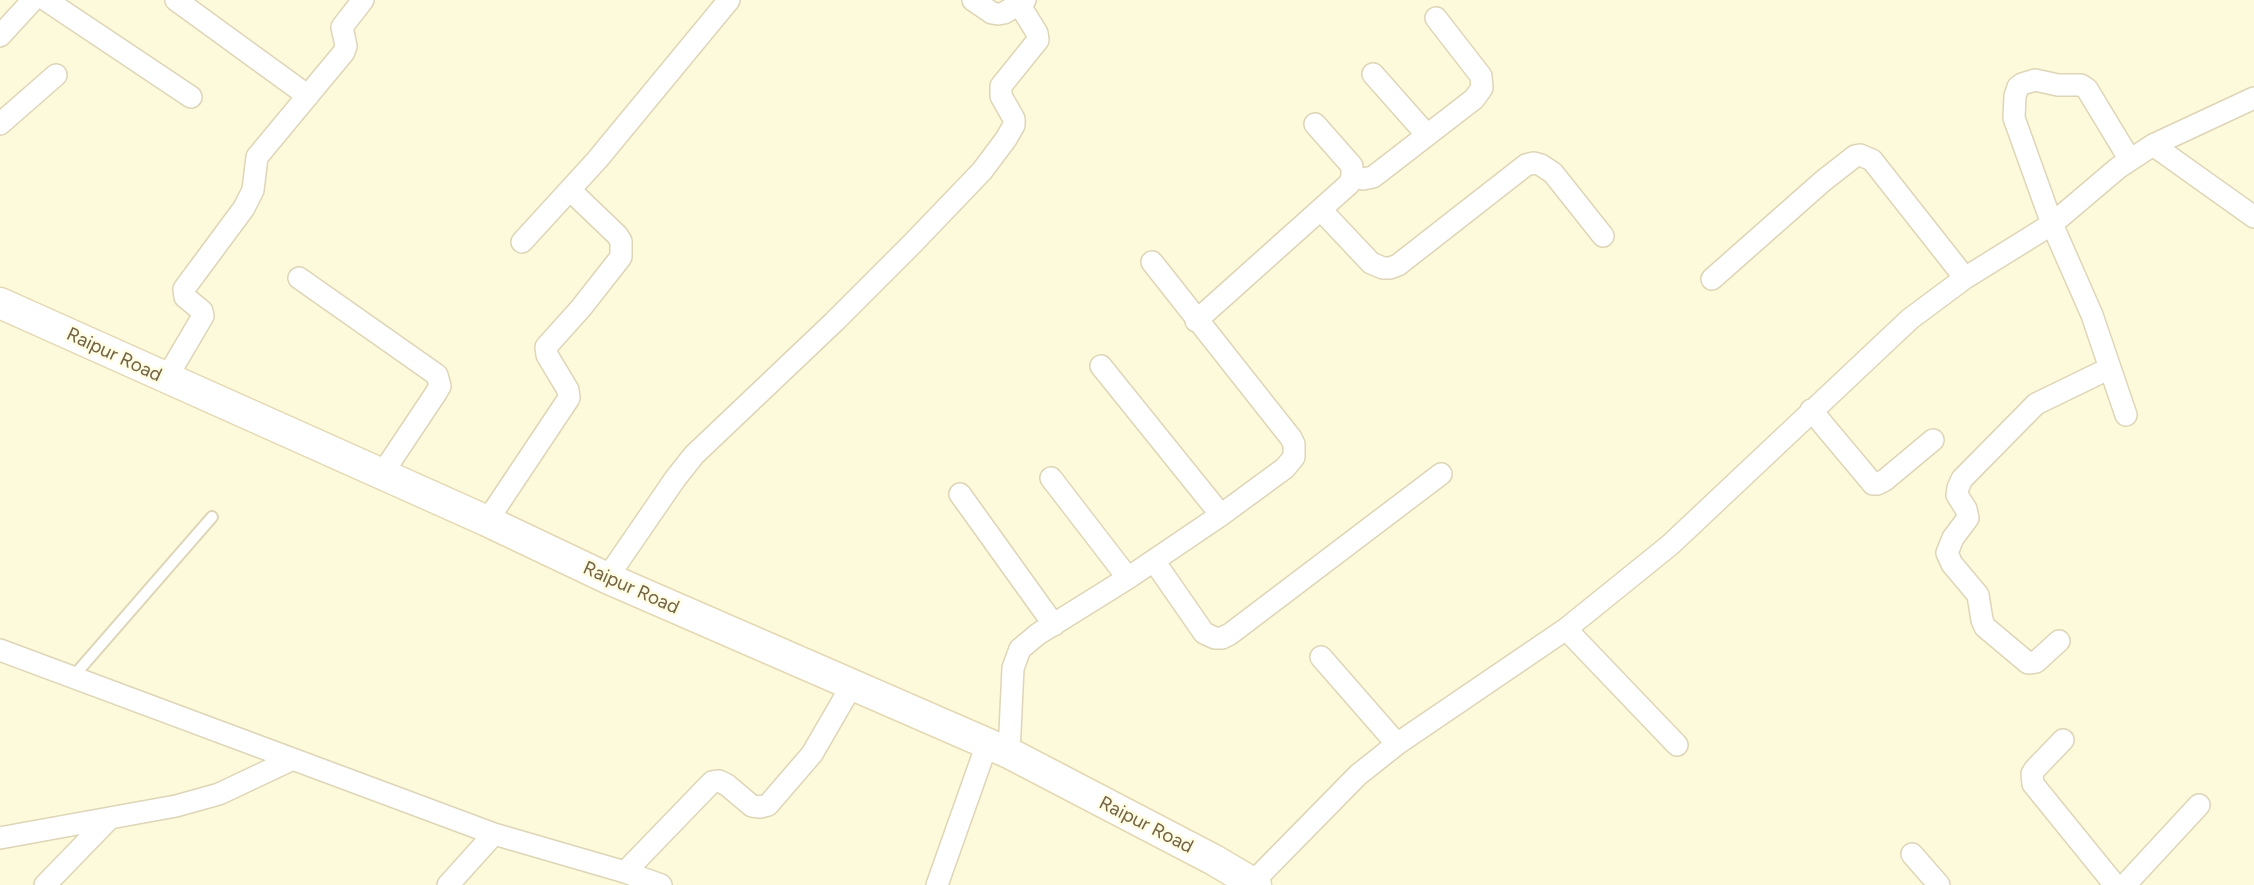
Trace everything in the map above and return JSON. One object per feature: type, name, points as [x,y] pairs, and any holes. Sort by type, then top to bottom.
[{"type":"main road","name":"Raipur Road","points":[[0,303],[487,521],[607,578],[998,749],[1214,860],[1252,884]]},
{"type":"street","points":[[0,36],[33,0]]},
{"type":"street","points":[[46,0],[191,97]]},
{"type":"street","points":[[176,0],[308,96]]},
{"type":"street","points":[[166,379],[203,316],[202,311],[185,297],[184,289],[244,208],[253,190],[257,158],[344,52],[346,46],[342,27],[363,0]]},
{"type":"street","points":[[522,242],[597,160],[729,0]]},
{"type":"street","points":[[607,578],[675,479],[694,456],[913,243],[982,171],[1006,139],[1014,125],[1014,119],[1001,96],[1001,86],[1038,40],[1037,33],[1022,2],[998,15],[973,0]]},
{"type":"street","points":[[1352,177],[1373,177],[1474,99],[1483,83],[1481,76],[1436,18]]},
{"type":"street","points":[[1373,74],[1427,135]]},
{"type":"street","points":[[0,124],[57,75]]},
{"type":"street","points":[[2126,415],[2092,315],[2052,224],[2014,118],[2015,96],[2022,84],[2043,80],[2058,85],[2076,83],[2087,89],[2130,160]]},
{"type":"street","points":[[1252,884],[1358,775],[1397,744],[1566,629],[1670,545],[1910,319],[1965,278],[2052,224],[2130,160],[2153,145],[2254,98]]},
{"type":"street","points":[[1196,321],[1342,191],[1352,177],[1349,161],[1315,124]]},
{"type":"street","points":[[2153,145],[2254,218]]},
{"type":"street","points":[[1712,279],[1823,181],[1860,155],[1872,160],[1965,278]]},
{"type":"street","points":[[1321,210],[1371,263],[1390,268],[1398,265],[1527,165],[1534,163],[1553,173],[1603,236]]},
{"type":"street","points":[[487,521],[569,398],[568,390],[547,355],[546,347],[582,308],[621,257],[621,242],[617,234],[570,190]]},
{"type":"street","points":[[937,885],[998,749],[1015,657],[1027,642],[1221,515],[1292,462],[1294,457],[1294,444],[1152,262]]},
{"type":"street","points":[[299,278],[437,375],[440,386],[382,474]]},
{"type":"street","points":[[1101,366],[1221,515]]},
{"type":"street","points":[[2059,641],[2036,662],[2028,663],[1985,627],[1979,595],[1952,565],[1947,553],[1953,538],[1969,514],[1957,495],[1958,488],[1962,479],[2036,404],[2110,368]]},
{"type":"street","points":[[1811,410],[1872,484],[1885,480],[1933,440]]},
{"type":"street","points":[[1154,561],[1204,633],[1222,638],[1441,474]]},
{"type":"street","points":[[1051,478],[1128,578]]},
{"type":"street","points":[[960,494],[1054,625]]},
{"type":"street","points":[[1566,629],[1677,745]]},
{"type":"street","points":[[0,650],[494,834],[661,885]]},
{"type":"street","points":[[1321,657],[1397,744]]},
{"type":"street","points":[[625,872],[712,782],[719,781],[727,785],[752,806],[768,805],[812,754],[852,685]]},
{"type":"street","points":[[2063,740],[2035,769],[2032,774],[2033,784],[2115,885]]},
{"type":"street","points":[[0,838],[176,806],[219,794],[291,760]]},
{"type":"street","points":[[2126,885],[2199,805]]},
{"type":"street","points":[[45,885],[110,818]]},
{"type":"street","points":[[448,885],[494,834]]},
{"type":"street","points":[[1912,854],[1939,885]]},
{"type":"lane","points":[[72,678],[212,517]]}]
